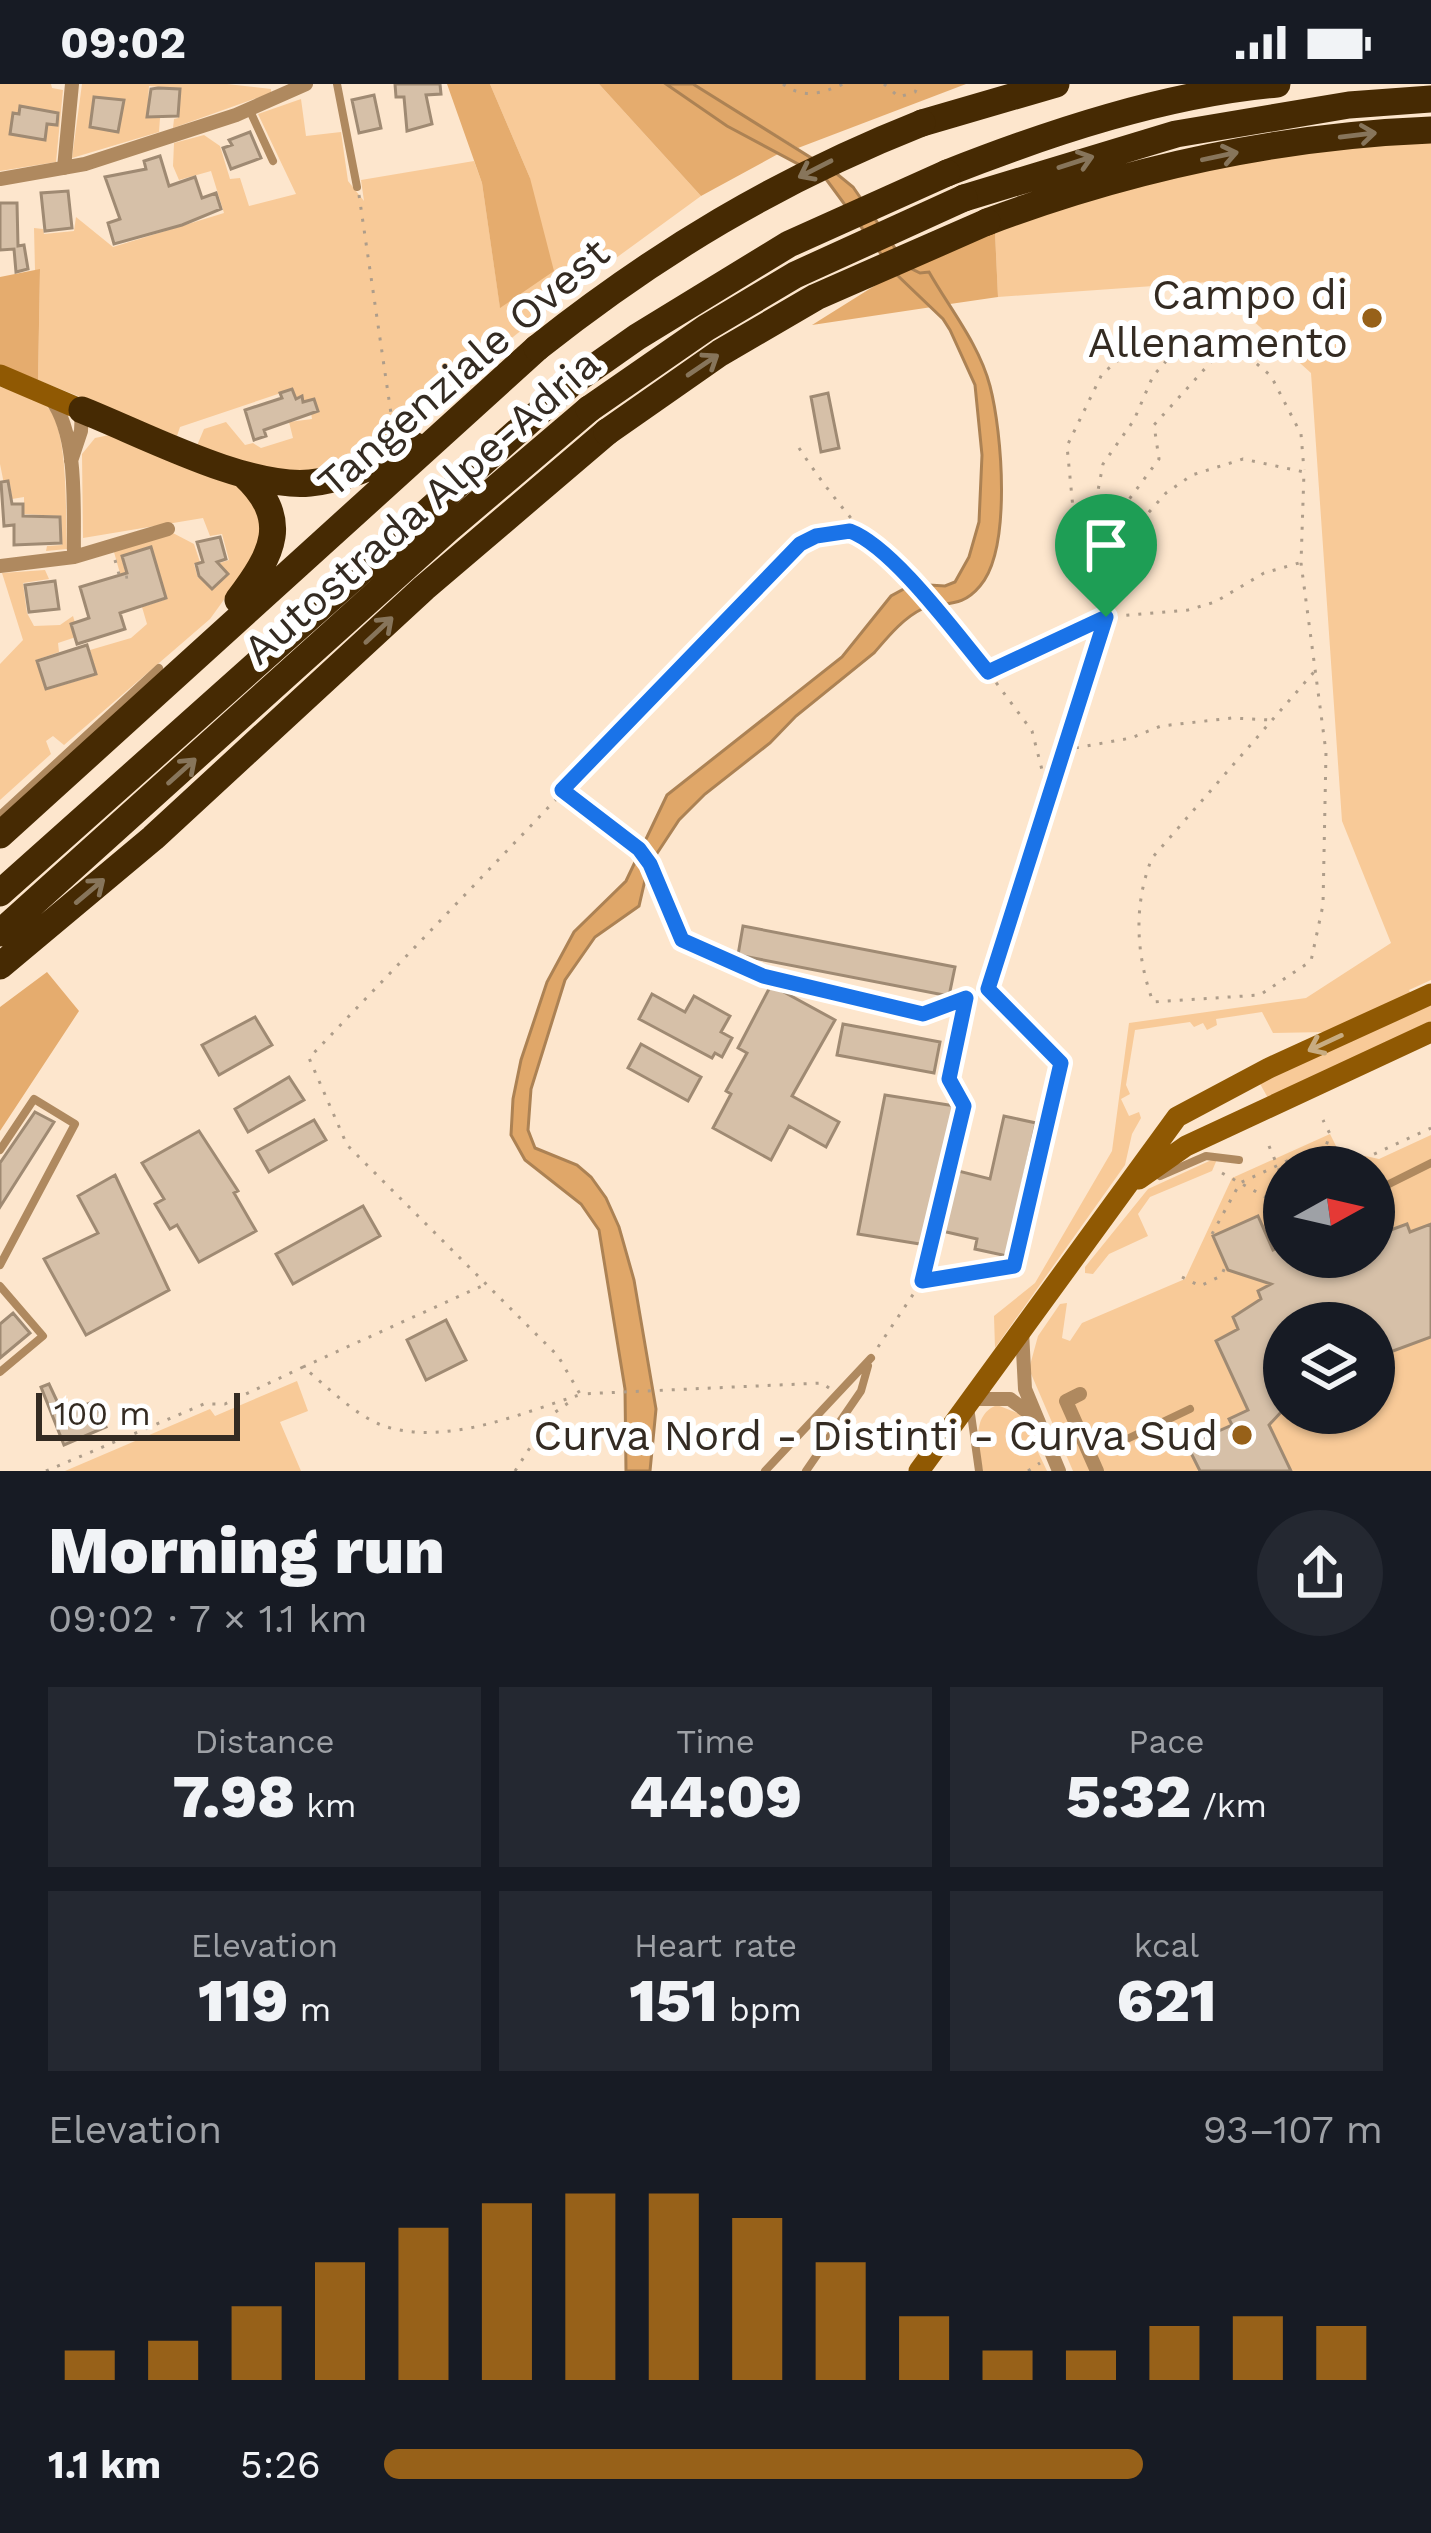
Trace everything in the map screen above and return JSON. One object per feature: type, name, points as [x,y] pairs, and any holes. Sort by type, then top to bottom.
[{"type":"highway","name":"Tangenziale Ovest","points":[[0,835],[537,348],[658,256],[751,201],[847,153],[922,123],[1056,84]]},
{"type":"highway","name":"Autostrada Alpe-Adria","points":[[0,893],[573,382],[637,337],[789,244],[947,173],[1069,130],[1162,105],[1277,84]]},
{"type":"highway","name":"Autostrada Alpe-Adria","points":[[0,933],[589,409],[706,328],[795,275],[964,198],[1176,134],[1349,105],[1431,99]]},
{"type":"highway","points":[[0,966],[153,838],[424,588],[607,432],[720,353],[816,297],[987,222],[1141,174],[1228,154],[1306,141],[1431,130]]},
{"type":"highway","points":[[73,417],[118,424],[273,482],[313,483],[360,471],[451,428]]},
{"type":"highway","points":[[207,645],[260,571],[272,540],[268,503],[243,474]]},
{"type":"street","points":[[64,168],[73,84]]},
{"type":"street","points":[[0,179],[64,168],[249,110],[304,85]]},
{"type":"street","points":[[0,375],[48,394],[73,417],[78,443],[71,461]]},
{"type":"street","points":[[73,417],[74,557]]},
{"type":"street","points":[[78,443],[100,428],[118,424]]},
{"type":"street","points":[[0,566],[74,557],[167,529]]},
{"type":"street","points":[[919,1471],[1125,1191],[1164,1129],[1206,1099],[1431,994]]},
{"type":"street","points":[[1125,1191],[1160,1161],[1431,1032]]},
{"type":"street","points":[[1248,1078],[1264,1110]]},
{"type":"street","points":[[1206,1099],[1222,1129]]},
{"type":"street","points":[[1022,1331],[1023,1378],[1034,1417],[1063,1469]]},
{"type":"street","points":[[1080,1394],[1066,1401],[1097,1471]]},
{"type":"street","points":[[971,1401],[1010,1399],[1034,1417]]},
{"type":"lane","points":[[338,84],[357,187]]},
{"type":"lane","points":[[249,110],[273,161]]},
{"type":"lane","points":[[0,814],[159,668]]},
{"type":"lane","points":[[0,1150],[34,1099],[75,1124],[0,1265]]},
{"type":"lane","points":[[1125,1191],[1206,1156],[1239,1160]]},
{"type":"lane","points":[[1395,1181],[1431,1163]]},
{"type":"lane","points":[[0,1286],[43,1336],[0,1372]]},
{"type":"lane","points":[[765,1471],[871,1358]]},
{"type":"lane","points":[[806,1471],[861,1391],[871,1358]]},
{"type":"lane","points":[[971,1401],[979,1471]]},
{"type":"lane","points":[[1106,1449],[1190,1409]]},
{"type":"path","points":[[783,84],[798,94],[812,94],[843,84]]},
{"type":"path","points":[[884,84],[898,97],[915,92],[919,84]]},
{"type":"path","points":[[357,187],[377,300],[391,428],[402,452]]},
{"type":"path","points":[[1190,334],[1153,376],[1134,420],[1103,464],[1094,512],[1116,517],[1141,487],[1159,459],[1154,425],[1230,340]]},
{"type":"path","points":[[1116,585],[1075,529],[1067,446],[1102,374],[1127,352],[1156,338],[1190,334],[1230,340],[1271,376],[1301,434],[1301,562],[1326,752],[1324,905],[1311,961],[1260,995],[1153,1002],[1140,965],[1140,888],[1152,858],[1314,672]]},
{"type":"path","points":[[800,448],[865,536],[988,672],[1032,730],[1049,797]]},
{"type":"path","points":[[988,989],[1116,585],[1143,519],[1166,493],[1192,475],[1243,459],[1304,472]]},
{"type":"path","points":[[580,1394],[558,1356],[347,1145],[309,1058],[800,544],[832,532],[865,536]]},
{"type":"path","points":[[111,547],[120,578],[128,577]]},
{"type":"path","points":[[988,672],[1106,617],[1188,610],[1215,602],[1264,573],[1301,562]]},
{"type":"path","points":[[1064,750],[1131,738],[1162,726],[1232,718],[1272,720]]},
{"type":"path","points":[[562,790],[639,849],[682,940],[763,976],[923,1014],[988,989]]},
{"type":"path","points":[[922,1281],[1014,1266],[1061,1063],[988,989]]},
{"type":"path","points":[[871,1358],[922,1281],[964,1106],[949,1079],[966,998]]},
{"type":"path","points":[[1323,1120],[1330,1134],[1326,1146]]},
{"type":"path","points":[[1392,1146],[1431,1128]]},
{"type":"path","points":[[1212,1234],[1240,1183],[1263,1172]]},
{"type":"path","points":[[1222,1173],[1263,1196]]},
{"type":"path","points":[[1182,1277],[1200,1286],[1221,1276],[1226,1265]]},
{"type":"path","points":[[46,1471],[204,1405],[226,1404],[486,1284]]},
{"type":"path","points":[[303,1367],[366,1416],[398,1428],[459,1430],[580,1394],[822,1383],[841,1395]]},
{"type":"path","points":[[515,1471],[551,1415],[580,1394]]},
{"type":"shaded area","points":[[0,84],[51,84],[63,90],[56,162],[0,171]]},
{"type":"shaded area","points":[[82,84],[227,84],[271,89],[271,93],[173,128],[180,89],[149,86],[147,117],[160,118],[159,132],[72,158]]},
{"type":"shaded area","points":[[447,84],[490,84],[530,178],[554,271],[500,308],[482,183]]},
{"type":"shaded area","points":[[490,84],[599,84],[701,196],[568,293],[388,437],[390,446],[374,458],[277,476],[196,448],[204,429],[226,422],[245,445],[261,448],[293,438],[289,422],[312,419],[311,413],[318,410],[315,400],[304,403],[293,389],[180,427],[177,436],[38,380],[40,270],[35,270],[34,228],[43,229],[44,234],[74,231],[76,217],[113,247],[224,213],[211,171],[179,180],[173,166],[174,143],[204,135],[220,146],[230,179],[240,178],[249,206],[296,194],[258,114],[301,99],[306,136],[341,132],[348,181],[364,201],[361,180],[474,161],[482,183],[500,307],[530,178]]},
{"type":"shaded area","points":[[599,84],[666,84],[778,154],[701,196]]},
{"type":"shaded area","points":[[666,84],[693,84],[837,174],[853,187],[908,267],[929,272],[985,371],[998,431],[1002,489],[997,546],[980,586],[966,598],[930,606],[908,618],[874,653],[705,794],[679,820],[648,867],[639,906],[595,937],[565,980],[531,1089],[528,1130],[535,1148],[577,1165],[591,1177],[619,1227],[634,1280],[656,1409],[650,1471],[626,1471],[625,1389],[599,1230],[581,1204],[525,1160],[511,1135],[521,1060],[547,982],[574,932],[626,881],[667,795],[842,657],[891,596],[913,584],[955,582],[969,557],[979,522],[982,455],[975,385],[950,330],[895,273],[826,179],[727,126]]},
{"type":"shaded area","points":[[693,84],[966,84],[798,148]]},
{"type":"shaded area","points":[[1431,137],[1431,980],[1409,990],[1411,995],[1327,1032],[1273,1033],[1262,1012],[1216,1019],[1217,1025],[1207,1030],[1203,1023],[1194,1027],[1190,1022],[1135,1030],[1126,1085],[1130,1094],[1121,1099],[1129,1116],[1139,1112],[1141,1118],[1125,1165],[995,1348],[994,1316],[1035,1283],[1112,1151],[1129,1023],[1306,998],[1391,943],[1342,821],[1311,373],[1210,282],[998,297],[995,232],[1093,197],[1273,155]]},
{"type":"shaded area","points":[[995,232],[998,297],[950,304],[929,273],[908,267]]},
{"type":"shaded area","points":[[40,269],[38,380],[0,365],[0,277]]},
{"type":"shaded area","points":[[895,273],[932,307],[812,325]]},
{"type":"shaded area","points":[[0,387],[39,401],[52,414],[62,449],[67,549],[46,551],[47,546],[62,545],[61,516],[24,514],[24,497],[12,499],[10,484],[4,484]]},
{"type":"shaded area","points":[[114,434],[160,449],[252,493],[267,540],[210,619],[64,745],[53,736],[46,741],[51,754],[0,800],[0,664],[23,640],[2,573],[45,570],[49,579],[23,583],[34,626],[60,625],[73,616],[79,636],[58,643],[59,652],[36,660],[46,690],[97,675],[90,650],[131,638],[147,624],[142,607],[167,599],[151,547],[121,556],[126,575],[121,577],[114,552],[171,532],[194,544],[200,562],[194,564],[198,578],[212,574],[211,566],[229,560],[222,534],[210,536],[203,518],[83,538],[82,454],[95,438]]},
{"type":"shaded area","points":[[47,972],[79,1011],[0,1131],[0,1007]]},
{"type":"shaded area","points":[[1431,1002],[1431,1021],[1268,1098],[1259,1082]]},
{"type":"shaded area","points":[[1330,1134],[1336,1146],[1303,1146]]},
{"type":"shaded area","points":[[1431,1135],[1431,1471],[1073,1471],[1029,1369],[1038,1336],[1060,1304],[1067,1303],[1062,1338],[1070,1341],[1082,1323],[1185,1279],[1232,1178],[1263,1164],[1263,1278],[1395,1278],[1395,1152]]},
{"type":"shaded area","points":[[1218,1157],[1212,1171],[1150,1197],[1138,1214],[1148,1236],[1109,1254],[1093,1274],[1085,1273],[1085,1267],[1148,1189]]},
{"type":"shaded area","points":[[297,1381],[308,1411],[280,1422],[301,1471],[65,1471],[210,1409],[215,1416]]},
{"type":"shaded area","points":[[997,1405],[1020,1414],[1047,1471],[983,1471],[980,1424]]},
{"type":"building","points":[[395,84],[440,84],[441,94],[426,95],[432,124],[407,131],[404,97],[396,97]]},
{"type":"building","points":[[151,89],[180,89],[178,116],[147,117]]},
{"type":"building","points":[[374,95],[381,128],[359,133],[352,100]]},
{"type":"building","points":[[94,97],[124,100],[118,132],[90,127]]},
{"type":"building","points":[[20,106],[58,113],[57,125],[47,124],[45,140],[10,134],[13,113],[19,114]]},
{"type":"building","points":[[250,132],[261,158],[231,169],[223,148],[232,145],[229,140]]},
{"type":"building","points":[[160,156],[169,186],[195,177],[202,198],[216,193],[221,209],[114,244],[108,223],[120,219],[105,177],[146,169],[144,161]]},
{"type":"building","points":[[68,191],[72,228],[45,231],[41,193]]},
{"type":"building","points":[[0,203],[17,203],[18,246],[24,245],[28,269],[16,272],[14,249],[0,250]]},
{"type":"building","points":[[292,389],[296,399],[314,399],[318,411],[264,430],[266,436],[254,440],[245,410],[282,398],[280,393]]},
{"type":"building","points":[[828,393],[839,448],[821,452],[811,397]]},
{"type":"building","points":[[8,481],[12,504],[23,504],[23,516],[60,517],[61,543],[14,545],[14,525],[4,526],[1,482]]},
{"type":"building","points":[[220,537],[226,559],[217,562],[228,574],[212,589],[199,576],[196,564],[203,562],[197,542]]},
{"type":"building","points":[[151,547],[166,598],[120,613],[125,629],[77,644],[71,624],[89,618],[80,587],[127,573],[122,556]]},
{"type":"building","points":[[55,581],[59,609],[29,612],[25,585]]},
{"type":"building","points":[[87,645],[96,674],[46,689],[37,661]]},
{"type":"building","points":[[743,926],[955,967],[949,996],[738,955]]},
{"type":"building","points":[[771,985],[835,1020],[792,1096],[839,1122],[826,1147],[789,1126],[771,1160],[713,1128],[747,1053],[738,1048]]},
{"type":"building","points":[[652,994],[685,1012],[694,996],[730,1016],[721,1032],[732,1038],[722,1057],[715,1053],[712,1058],[639,1019]]},
{"type":"building","points":[[255,1017],[272,1045],[219,1075],[202,1045]]},
{"type":"building","points":[[843,1024],[940,1042],[934,1073],[837,1055]]},
{"type":"building","points":[[641,1044],[701,1077],[688,1101],[628,1068]]},
{"type":"building","points":[[289,1077],[304,1100],[248,1132],[235,1109]]},
{"type":"building","points":[[885,1095],[955,1106],[942,1167],[990,1179],[1004,1116],[1036,1123],[1007,1256],[975,1249],[977,1239],[929,1228],[926,1245],[858,1234]]},
{"type":"building","points":[[35,1112],[54,1122],[0,1207],[0,1163]]},
{"type":"building","points":[[314,1120],[326,1140],[269,1172],[257,1151]]},
{"type":"building","points":[[199,1131],[238,1191],[234,1193],[256,1231],[199,1262],[177,1225],[170,1229],[155,1204],[164,1199],[142,1163]]},
{"type":"building","points":[[115,1175],[169,1290],[86,1335],[44,1259],[98,1233],[78,1196]]},
{"type":"building","points":[[363,1206],[380,1236],[293,1284],[276,1254]]},
{"type":"building","points":[[1258,1216],[1263,1227],[1263,1278],[1395,1278],[1395,1228],[1407,1224],[1410,1232],[1431,1224],[1431,1337],[1395,1350],[1395,1302],[1263,1302],[1263,1434],[1273,1434],[1291,1471],[1200,1471],[1187,1445],[1232,1425],[1229,1419],[1248,1410],[1216,1341],[1238,1329],[1233,1317],[1261,1299],[1258,1291],[1271,1284],[1228,1270],[1213,1236]]},
{"type":"building","points":[[13,1313],[30,1333],[0,1358],[0,1324]]},
{"type":"building","points":[[446,1320],[466,1360],[426,1380],[407,1340]]},
{"type":"building","points":[[49,1384],[63,1414],[95,1401],[106,1427],[64,1445],[41,1387]]},
{"type":"place","name":"Campo di Allenamento","points":[[1372,318]]},
{"type":"place","name":"Curva Nord - Distinti - Curva Sud","points":[[1242,1435]]},
{"type":"route","points":[[850,531],[865,536],[988,672],[1106,617],[988,989],[1061,1063],[1014,1266],[922,1281],[964,1106],[949,1079],[966,998],[923,1014],[763,976],[682,940],[639,849],[562,790],[800,544],[816,536],[850,531]]}]
